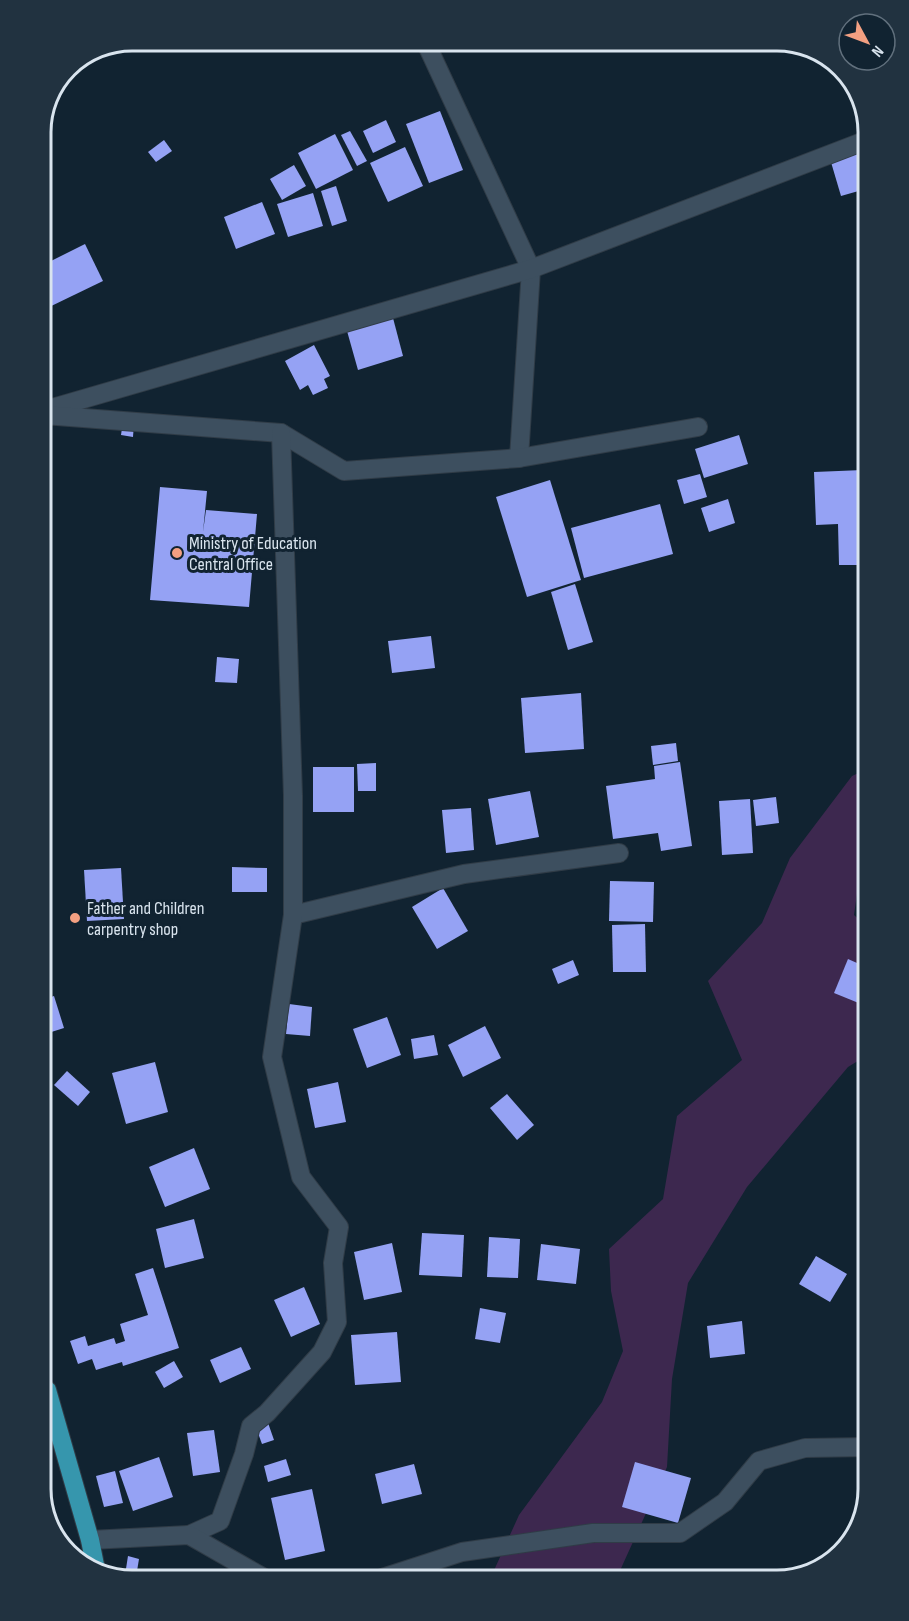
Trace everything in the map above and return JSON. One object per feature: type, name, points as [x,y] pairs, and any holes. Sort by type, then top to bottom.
[{"type":"main road","points":[[51,1404],[94,1561]]},
{"type":"street","points":[[430,51],[531,269],[519,458]]},
{"type":"street","points":[[51,410],[531,269],[858,144]]},
{"type":"street","points":[[51,414],[281,433],[344,471],[519,458],[698,427]]},
{"type":"street","points":[[90,1540],[189,1535],[220,1521],[244,1454],[250,1426],[267,1413],[322,1352],[337,1322],[333,1263],[339,1227],[301,1177],[272,1057],[293,915],[293,796],[281,433]]},
{"type":"street","points":[[293,915],[464,874],[618,853]]},
{"type":"street","points":[[408,1570],[474,1550],[593,1533],[680,1533],[725,1502],[759,1461],[805,1448],[858,1447]]},
{"type":"street","points":[[189,1535],[250,1570]]},
{"type":"shaded area","points":[[858,773],[858,887],[854,915],[858,919],[858,1061],[848,1067],[747,1187],[688,1283],[672,1379],[667,1467],[620,1570],[494,1570],[519,1515],[602,1402],[623,1351],[611,1291],[609,1249],[663,1199],[677,1116],[742,1060],[708,981],[762,923],[790,858],[852,776]]},
{"type":"building","points":[[440,111],[463,170],[429,183],[406,124]]},
{"type":"building","points":[[386,120],[396,142],[373,153],[363,131]]},
{"type":"building","points":[[350,131],[367,161],[357,166],[341,135]]},
{"type":"building","points":[[335,134],[353,170],[316,189],[298,153]]},
{"type":"building","points":[[164,140],[172,151],[156,162],[148,152]]},
{"type":"building","points":[[858,143],[858,191],[841,196],[828,152]]},
{"type":"building","points":[[405,147],[423,186],[388,202],[370,163]]},
{"type":"building","points":[[294,165],[306,186],[282,200],[270,179]]},
{"type":"building","points":[[336,186],[347,221],[332,226],[321,191]]},
{"type":"building","points":[[313,193],[323,226],[288,237],[277,204]]},
{"type":"building","points":[[262,202],[275,234],[236,249],[224,217]]},
{"type":"building","points":[[85,244],[103,281],[51,306],[51,261]]},
{"type":"building","points":[[393,318],[403,356],[358,370],[347,331]]},
{"type":"building","points":[[314,345],[330,376],[324,379],[328,388],[313,395],[308,385],[300,390],[285,361]]},
{"type":"building","points":[[123,422],[134,423],[133,437],[121,435]]},
{"type":"building","points":[[739,435],[748,464],[704,478],[695,449]]},
{"type":"building","points":[[858,470],[858,565],[839,565],[838,524],[816,525],[814,472]]},
{"type":"building","points":[[700,474],[707,497],[684,504],[677,480]]},
{"type":"building","points":[[550,480],[581,580],[527,597],[496,497]]},
{"type":"building","points":[[160,487],[207,491],[203,532],[206,510],[257,514],[249,607],[150,600]]},
{"type":"building","points":[[728,499],[735,523],[709,532],[701,508]]},
{"type":"building","points":[[660,504],[673,554],[584,578],[571,528]]},
{"type":"building","points":[[575,584],[593,642],[568,650],[551,592]]},
{"type":"building","points":[[431,636],[435,668],[392,673],[388,641]]},
{"type":"building","points":[[217,657],[239,659],[237,683],[215,682]]},
{"type":"building","points":[[581,693],[584,749],[525,753],[521,698]]},
{"type":"building","points":[[676,743],[678,761],[653,765],[651,746]]},
{"type":"building","points":[[680,762],[692,846],[661,851],[658,833],[613,839],[606,786],[655,779],[654,766]]},
{"type":"building","points":[[376,763],[376,791],[358,791],[357,764]]},
{"type":"building","points":[[313,767],[354,767],[354,812],[313,812]]},
{"type":"building","points":[[530,791],[539,837],[496,845],[488,799]]},
{"type":"building","points":[[776,797],[779,823],[756,826],[753,800]]},
{"type":"building","points":[[750,799],[753,853],[722,855],[719,801]]},
{"type":"building","points":[[471,808],[474,850],[446,853],[442,810]]},
{"type":"building","points":[[232,867],[267,868],[267,892],[232,892]]},
{"type":"building","points":[[121,868],[124,919],[87,921],[84,870]]},
{"type":"building","points":[[610,881],[654,882],[653,922],[609,921]]},
{"type":"building","points":[[443,888],[468,931],[437,949],[412,907]]},
{"type":"building","points":[[645,924],[646,972],[613,972],[612,925]]},
{"type":"building","points":[[848,959],[858,963],[858,1003],[834,993]]},
{"type":"building","points":[[573,960],[579,975],[558,984],[552,969]]},
{"type":"building","points":[[54,996],[64,1028],[51,1032],[51,997]]},
{"type":"building","points":[[289,1004],[312,1007],[310,1036],[286,1034]]},
{"type":"building","points":[[387,1017],[401,1055],[367,1068],[353,1029]]},
{"type":"building","points":[[485,1026],[501,1058],[463,1077],[448,1045]]},
{"type":"building","points":[[434,1035],[438,1055],[414,1059],[411,1039]]},
{"type":"building","points":[[155,1062],[168,1112],[126,1124],[112,1073]]},
{"type":"building","points":[[67,1071],[90,1092],[78,1106],[54,1085]]},
{"type":"building","points":[[338,1082],[346,1122],[315,1128],[307,1089]]},
{"type":"building","points":[[507,1094],[534,1125],[517,1140],[490,1108]]},
{"type":"building","points":[[194,1148],[210,1189],[165,1207],[149,1167]]},
{"type":"building","points":[[194,1219],[204,1258],[165,1268],[156,1229]]},
{"type":"building","points":[[422,1233],[464,1235],[462,1277],[419,1275]]},
{"type":"building","points":[[489,1237],[520,1239],[518,1278],[487,1277]]},
{"type":"building","points":[[392,1243],[402,1292],[364,1300],[354,1252]]},
{"type":"building","points":[[541,1244],[580,1249],[576,1284],[537,1280]]},
{"type":"building","points":[[816,1256],[847,1274],[830,1302],[799,1284]]},
{"type":"building","points":[[153,1268],[179,1348],[123,1366],[122,1362],[96,1370],[92,1359],[78,1364],[70,1341],[85,1336],[88,1346],[114,1338],[116,1344],[125,1341],[120,1324],[148,1315],[135,1274]]},
{"type":"building","points":[[304,1287],[320,1324],[291,1337],[274,1300]]},
{"type":"building","points":[[480,1308],[506,1313],[500,1343],[475,1339]]},
{"type":"building","points":[[742,1321],[745,1354],[710,1358],[707,1326]]},
{"type":"building","points":[[397,1332],[401,1382],[355,1385],[351,1335]]},
{"type":"building","points":[[241,1347],[251,1369],[220,1383],[210,1360]]},
{"type":"building","points":[[174,1361],[183,1377],[164,1388],[155,1372]]},
{"type":"building","points":[[267,1420],[274,1440],[262,1444],[255,1425]]},
{"type":"building","points":[[214,1430],[220,1472],[193,1476],[187,1433]]},
{"type":"building","points":[[159,1457],[173,1497],[133,1511],[119,1471]]},
{"type":"building","points":[[286,1459],[291,1475],[268,1482],[264,1466]]},
{"type":"building","points":[[635,1462],[691,1478],[678,1523],[622,1507]]},
{"type":"building","points":[[414,1464],[422,1494],[382,1504],[375,1474]]},
{"type":"building","points":[[115,1471],[123,1503],[104,1507],[96,1476]]},
{"type":"building","points":[[312,1489],[325,1551],[285,1560],[271,1498]]},
{"type":"building","points":[[128,1556],[139,1559],[137,1570],[126,1570]]},
{"type":"place","name":"Ministry of Education Central Office","points":[[177,553]]},
{"type":"place","name":"Father and Children carpentry shop","points":[[75,918]]}]
